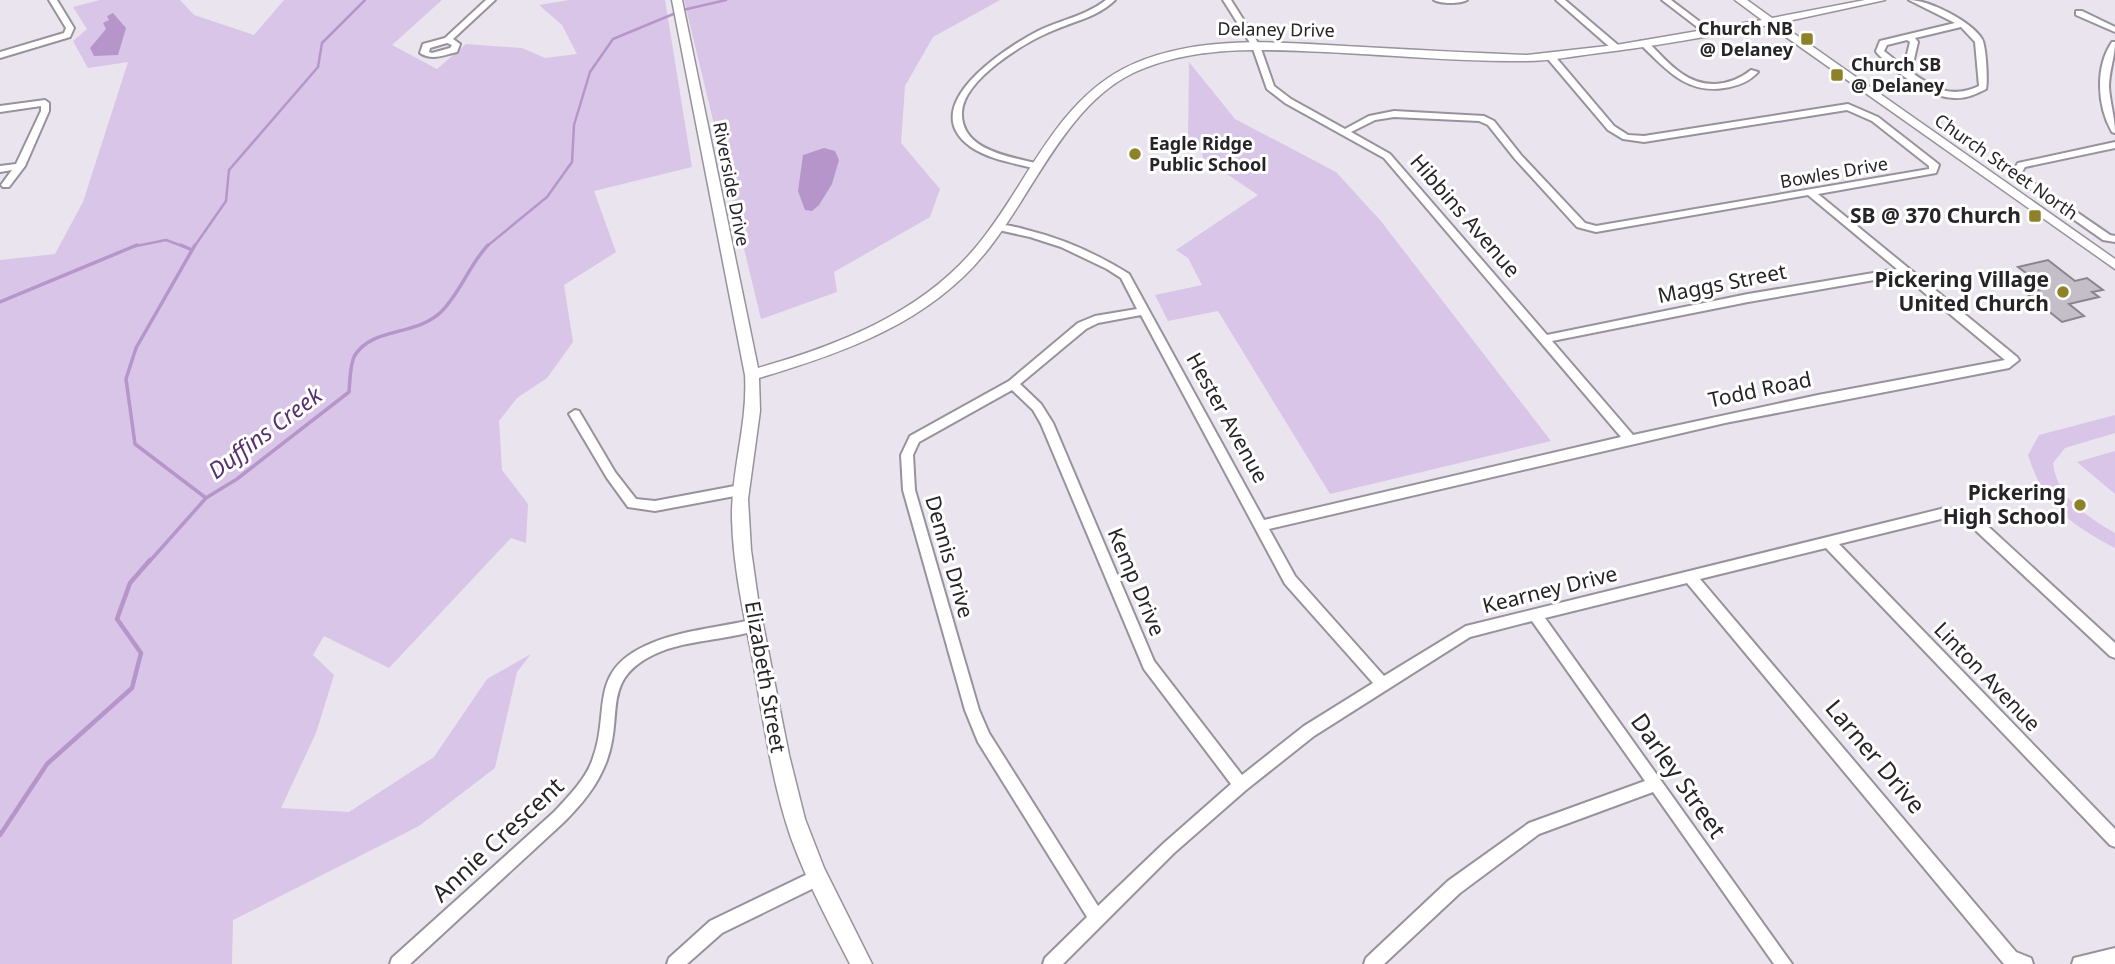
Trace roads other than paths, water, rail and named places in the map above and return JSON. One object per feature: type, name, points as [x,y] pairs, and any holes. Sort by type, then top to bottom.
[{"type":"street","points":[[0,55],[67,36],[70,28],[53,0]]},
{"type":"street","points":[[448,40],[491,0]]},
{"type":"street","name":"Riverside Drive","points":[[677,0],[752,375]]},
{"type":"street","points":[[1037,166],[987,151],[969,141],[957,127],[957,106],[968,89],[1012,50],[1044,31],[1097,10],[1111,0]]},
{"type":"street","points":[[1227,0],[1256,46]]},
{"type":"street","points":[[1438,0],[1463,0]]},
{"type":"street","points":[[1560,0],[1615,47]]},
{"type":"street","points":[[1666,0],[1708,31]]},
{"type":"street","name":"Church Street North","points":[[1740,0],[2115,265]]},
{"type":"street","name":"Delaney Drive","points":[[752,375],[838,348],[874,333],[914,310],[958,276],[998,227],[1062,130],[1104,88],[1125,73],[1179,54],[1256,46],[1527,58],[1644,43],[1880,0]]},
{"type":"street","points":[[1913,0],[1963,24],[1979,41],[1983,87],[1961,96],[1946,97],[1880,51],[1883,43],[1963,24]]},
{"type":"street","points":[[2079,13],[2115,30]]},
{"type":"street","points":[[1907,72],[1914,42],[1908,36]]},
{"type":"street","points":[[1644,43],[1685,83],[1695,87],[1741,83],[1755,72]]},
{"type":"street","points":[[2115,44],[2106,54],[2111,92],[2109,122],[2115,130]]},
{"type":"street","name":"Hibbins Avenue","points":[[1256,46],[1266,80],[1277,94],[1375,147],[1395,165],[1629,439]]},
{"type":"street","name":"Bowles Drive","points":[[1347,131],[1373,118],[1394,114],[1481,118],[1491,123],[1518,157],[1581,225],[1596,229],[1933,171],[1934,165],[1875,119],[1848,107],[1644,139],[1626,138],[1611,128],[1550,56]]},
{"type":"street","points":[[0,109],[45,103],[45,111],[20,166],[6,185]]},
{"type":"street","points":[[2115,145],[2021,165],[2017,172],[2021,178],[2107,238],[2115,239]]},
{"type":"street","points":[[0,169],[20,166]]},
{"type":"street","name":"Todd Road","points":[[1262,526],[1629,439],[1850,391],[2006,365],[2013,360],[1811,193]]},
{"type":"street","name":"Hester Avenue","points":[[998,227],[1050,238],[1125,276],[1290,580],[1381,684]]},
{"type":"street","name":"Maggs Street","points":[[1546,339],[1760,296],[1906,271]]},
{"type":"street","name":"Dennis Drive","points":[[1096,917],[983,737],[972,710],[909,490],[908,455],[914,439],[1013,384],[1082,326],[1095,320],[1144,311]]},
{"type":"street","name":"Elizabeth Street","points":[[752,375],[752,418],[740,490],[740,519],[755,625],[782,769],[796,822],[818,877],[861,964]]},
{"type":"street","name":"Kemp Drive","points":[[1013,384],[1037,407],[1047,423],[1149,665],[1241,785]]},
{"type":"street","points":[[575,414],[632,505],[655,506],[740,490]]},
{"type":"street","name":"Kearney Drive","points":[[1051,964],[1096,917],[1241,785],[1309,731],[1466,632],[1945,513],[1961,515],[1976,523],[2115,652]]},
{"type":"street","name":"Linton Avenue","points":[[1829,542],[2115,840]]},
{"type":"street","name":"Larner Drive","points":[[1690,577],[2010,958],[2025,964]]},
{"type":"street","name":"Darley Street","points":[[1535,615],[1784,964]]},
{"type":"street","name":"Annie Crescent","points":[[398,964],[583,792],[600,759],[613,680],[623,665],[652,649],[755,625]]},
{"type":"street","points":[[1372,964],[1454,887],[1534,828],[1656,784]]},
{"type":"street","points":[[675,964],[716,928],[818,877]]},
{"type":"street","points":[[2080,964],[2115,956]]},
{"type":"waterway","points":[[194,247],[226,201],[229,170],[318,67],[322,43],[365,0]]},
{"type":"waterway","name":"Duffins Creek","points":[[487,246],[547,197],[572,162],[574,125],[590,72],[613,39],[683,10],[726,0]]},
{"type":"waterway","points":[[133,247],[166,240],[185,247]]},
{"type":"waterway","points":[[133,247],[137,245]]},
{"type":"waterway","points":[[181,245],[192,250]]},
{"type":"waterway","points":[[195,245],[136,348],[126,379],[135,444],[206,498]]},
{"type":"waterway","name":"Duffins Creek","points":[[206,498],[237,479],[349,392],[353,358],[363,346],[384,335],[420,325],[441,312],[487,246]]},
{"type":"waterway","points":[[0,302],[133,247]]},
{"type":"waterway","name":"Duffins Creek","points":[[149,562],[206,498]]},
{"type":"waterway","name":"Duffins Creek","points":[[0,835],[47,764],[132,688],[141,653],[117,619],[130,583],[150,560]]},
{"type":"place","name":"Church NB @ Delaney","points":[[1807,39]]},
{"type":"place","name":"Church SB @ Delaney","points":[[1837,75]]},
{"type":"place","name":"Eagle Ridge Public School","points":[[1135,154]]},
{"type":"place","name":"SB @ 370 Church","points":[[2035,216]]},
{"type":"place","name":"Pickering Village United Church","points":[[2063,292]]},
{"type":"place","name":"Pickering High School","points":[[2080,505]]}]
